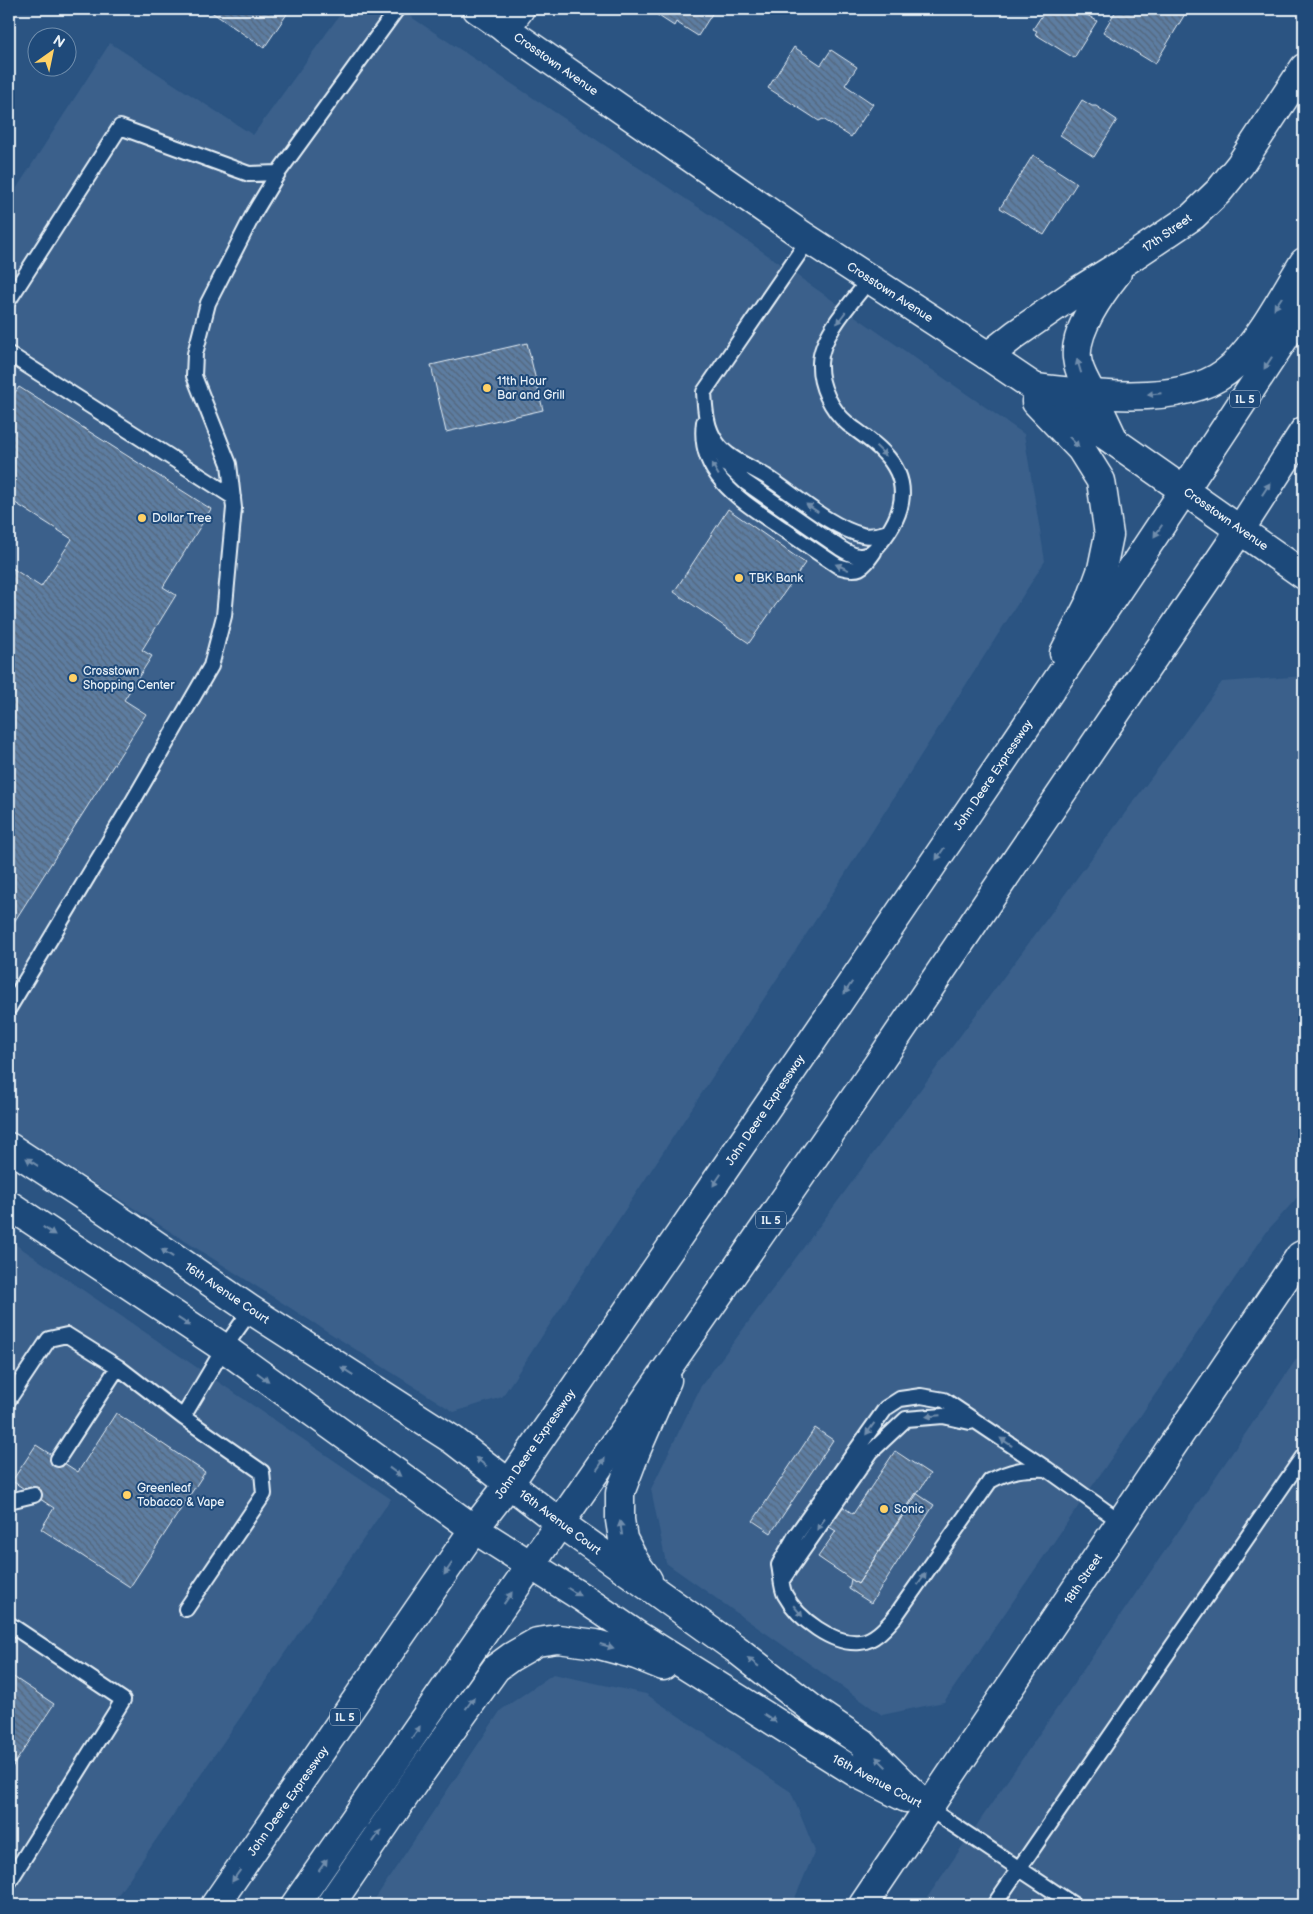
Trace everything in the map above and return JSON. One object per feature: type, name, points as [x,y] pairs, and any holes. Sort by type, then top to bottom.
[{"type":"main road","name":"Crosstown Avenue","points":[[477,9],[512,19],[809,239],[1115,442],[1304,575]]},
{"type":"main road","name":"17th Street","points":[[996,362],[1016,334],[1192,216],[1218,192],[1265,128],[1304,68]]},
{"type":"main road","points":[[1115,442],[1080,372],[1076,357],[1080,336],[1099,294],[1126,261]]},
{"type":"main road","points":[[1035,388],[1092,395],[1136,396],[1193,388],[1212,381],[1232,367],[1250,348],[1304,262]]},
{"type":"main road","name":"John Deere Expressway","points":[[216,1905],[474,1528],[509,1484],[1034,715],[1304,308]]},
{"type":"main road","points":[[996,362],[1081,449],[1100,481],[1109,535],[1102,569],[1090,602],[1034,715]]},
{"type":"main road","name":"IL 5","points":[[295,1905],[861,1089],[1240,530],[1304,431]]},
{"type":"main road","name":"16th Avenue Court","points":[[9,1148],[105,1210],[250,1310],[453,1440],[560,1523],[736,1649],[816,1711],[861,1742],[928,1808]]},
{"type":"main road","name":"16th Avenue Court","points":[[9,1205],[224,1348],[474,1528],[583,1598],[636,1635],[858,1774],[928,1808]]},
{"type":"main road","name":"18th Street","points":[[863,1905],[1300,1256],[1304,1254]]},
{"type":"main road","points":[[664,1598],[634,1562],[623,1539],[620,1520],[620,1493],[636,1451],[680,1351]]},
{"type":"main road","points":[[330,1905],[416,1778],[496,1668],[537,1642],[558,1639],[596,1644],[636,1655],[745,1702]]},
{"type":"lane","points":[[9,1008],[133,802],[211,666],[224,616],[234,508],[229,464],[194,376],[195,354],[208,303],[254,213],[278,173],[397,9]]},
{"type":"lane","points":[[9,300],[120,126],[249,174],[278,173]]},
{"type":"lane","points":[[809,239],[704,392],[708,424],[727,465],[745,482],[851,555],[860,557],[870,554],[878,546]]},
{"type":"lane","points":[[706,411],[703,434],[706,452],[714,470],[739,499],[838,566],[852,571],[861,569],[900,512],[903,493],[897,471],[884,452],[846,422],[831,403],[823,386],[820,364],[822,350],[831,332],[870,279]]},
{"type":"lane","points":[[9,354],[233,497]]},
{"type":"lane","points":[[716,442],[724,452],[768,478],[840,527],[862,535],[877,536],[888,532]]},
{"type":"lane","points":[[183,1416],[224,1348],[250,1310]]},
{"type":"lane","points":[[9,1399],[50,1339],[67,1334],[118,1368],[262,1472],[264,1494],[186,1609]]},
{"type":"lane","points":[[58,1459],[118,1368]]},
{"type":"lane","points":[[1047,1469],[1026,1468],[1006,1473],[990,1481],[894,1618],[880,1633],[862,1642],[843,1641],[824,1633],[804,1617],[785,1594],[779,1565],[796,1535],[886,1408],[900,1399],[921,1396],[944,1400],[1047,1469],[1121,1522]]},
{"type":"lane","points":[[782,1580],[871,1452],[906,1418],[943,1416],[980,1424]]},
{"type":"lane","points":[[994,1905],[1304,1455]]},
{"type":"lane","points":[[9,1501],[34,1495]]},
{"type":"lane","points":[[9,1624],[123,1700],[9,1882]]},
{"type":"lane","points":[[928,1808],[1074,1905]]},
{"type":"shaded area","points":[[344,9],[399,9],[713,217],[1024,434],[1045,561],[813,924],[502,1397],[454,1412],[9,1129],[9,200],[110,43],[253,135]]},
{"type":"shaded area","points":[[1304,676],[1304,1190],[1268,1230],[944,1702],[882,1715],[666,1563],[651,1489],[701,1386],[1222,682]]},
{"type":"shaded area","points":[[9,1240],[391,1499],[111,1905],[9,1905]]},
{"type":"shaded area","points":[[1304,1348],[1304,1905],[922,1905]]},
{"type":"shaded area","points":[[553,1674],[646,1694],[791,1792],[815,1851],[792,1905],[371,1905],[501,1710]]},
{"type":"building","points":[[207,9],[285,9],[289,11],[264,48]]},
{"type":"building","points":[[648,9],[715,9],[698,36],[676,22],[674,26]]},
{"type":"building","points":[[1046,9],[1077,9],[1097,21],[1074,58],[1035,34],[1037,31],[1033,29]]},
{"type":"building","points":[[1117,9],[1176,9],[1185,14],[1155,64],[1103,32]]},
{"type":"building","points":[[794,47],[821,65],[831,50],[857,67],[845,85],[873,104],[851,137],[823,119],[819,121],[768,88]]},
{"type":"building","points":[[1082,100],[1092,106],[1096,106],[1117,120],[1094,157],[1060,135]]},
{"type":"building","points":[[1033,155],[1077,183],[1044,235],[1000,208]]},
{"type":"building","name":"11th Hour Bar and Grill","points":[[527,343],[543,410],[446,432],[431,365]]},
{"type":"building","name":"Crosstown Shopping Center","points":[[19,387],[211,509],[163,587],[176,595],[142,650],[152,656],[124,700],[146,714],[9,930],[9,566],[41,587],[72,539],[9,499],[9,394],[12,397]]},
{"type":"building","name":"TBK Bank","points":[[728,509],[805,563],[749,643],[674,592]]},
{"type":"building","points":[[116,1413],[205,1472],[130,1587],[41,1529],[54,1508],[12,1481],[36,1445],[78,1472]]},
{"type":"building","points":[[815,1428],[833,1440],[771,1533],[753,1521]]},
{"type":"building","points":[[895,1451],[930,1474],[858,1584],[818,1557],[836,1531],[824,1524],[838,1503],[853,1514]]},
{"type":"building","points":[[916,1493],[934,1505],[871,1603],[849,1589],[851,1579],[858,1584]]},
{"type":"building","points":[[9,1674],[54,1704],[9,1772]]},
{"type":"place","name":"11th Hour Bar and Grill","points":[[487,388]]},
{"type":"place","name":"Dollar Tree","points":[[142,518]]},
{"type":"place","name":"TBK Bank","points":[[739,578]]},
{"type":"place","name":"Crosstown Shopping Center","points":[[73,678]]},
{"type":"place","name":"Greenleaf Tobacco & Vape","points":[[127,1495]]},
{"type":"place","name":"Sonic","points":[[884,1509]]}]
